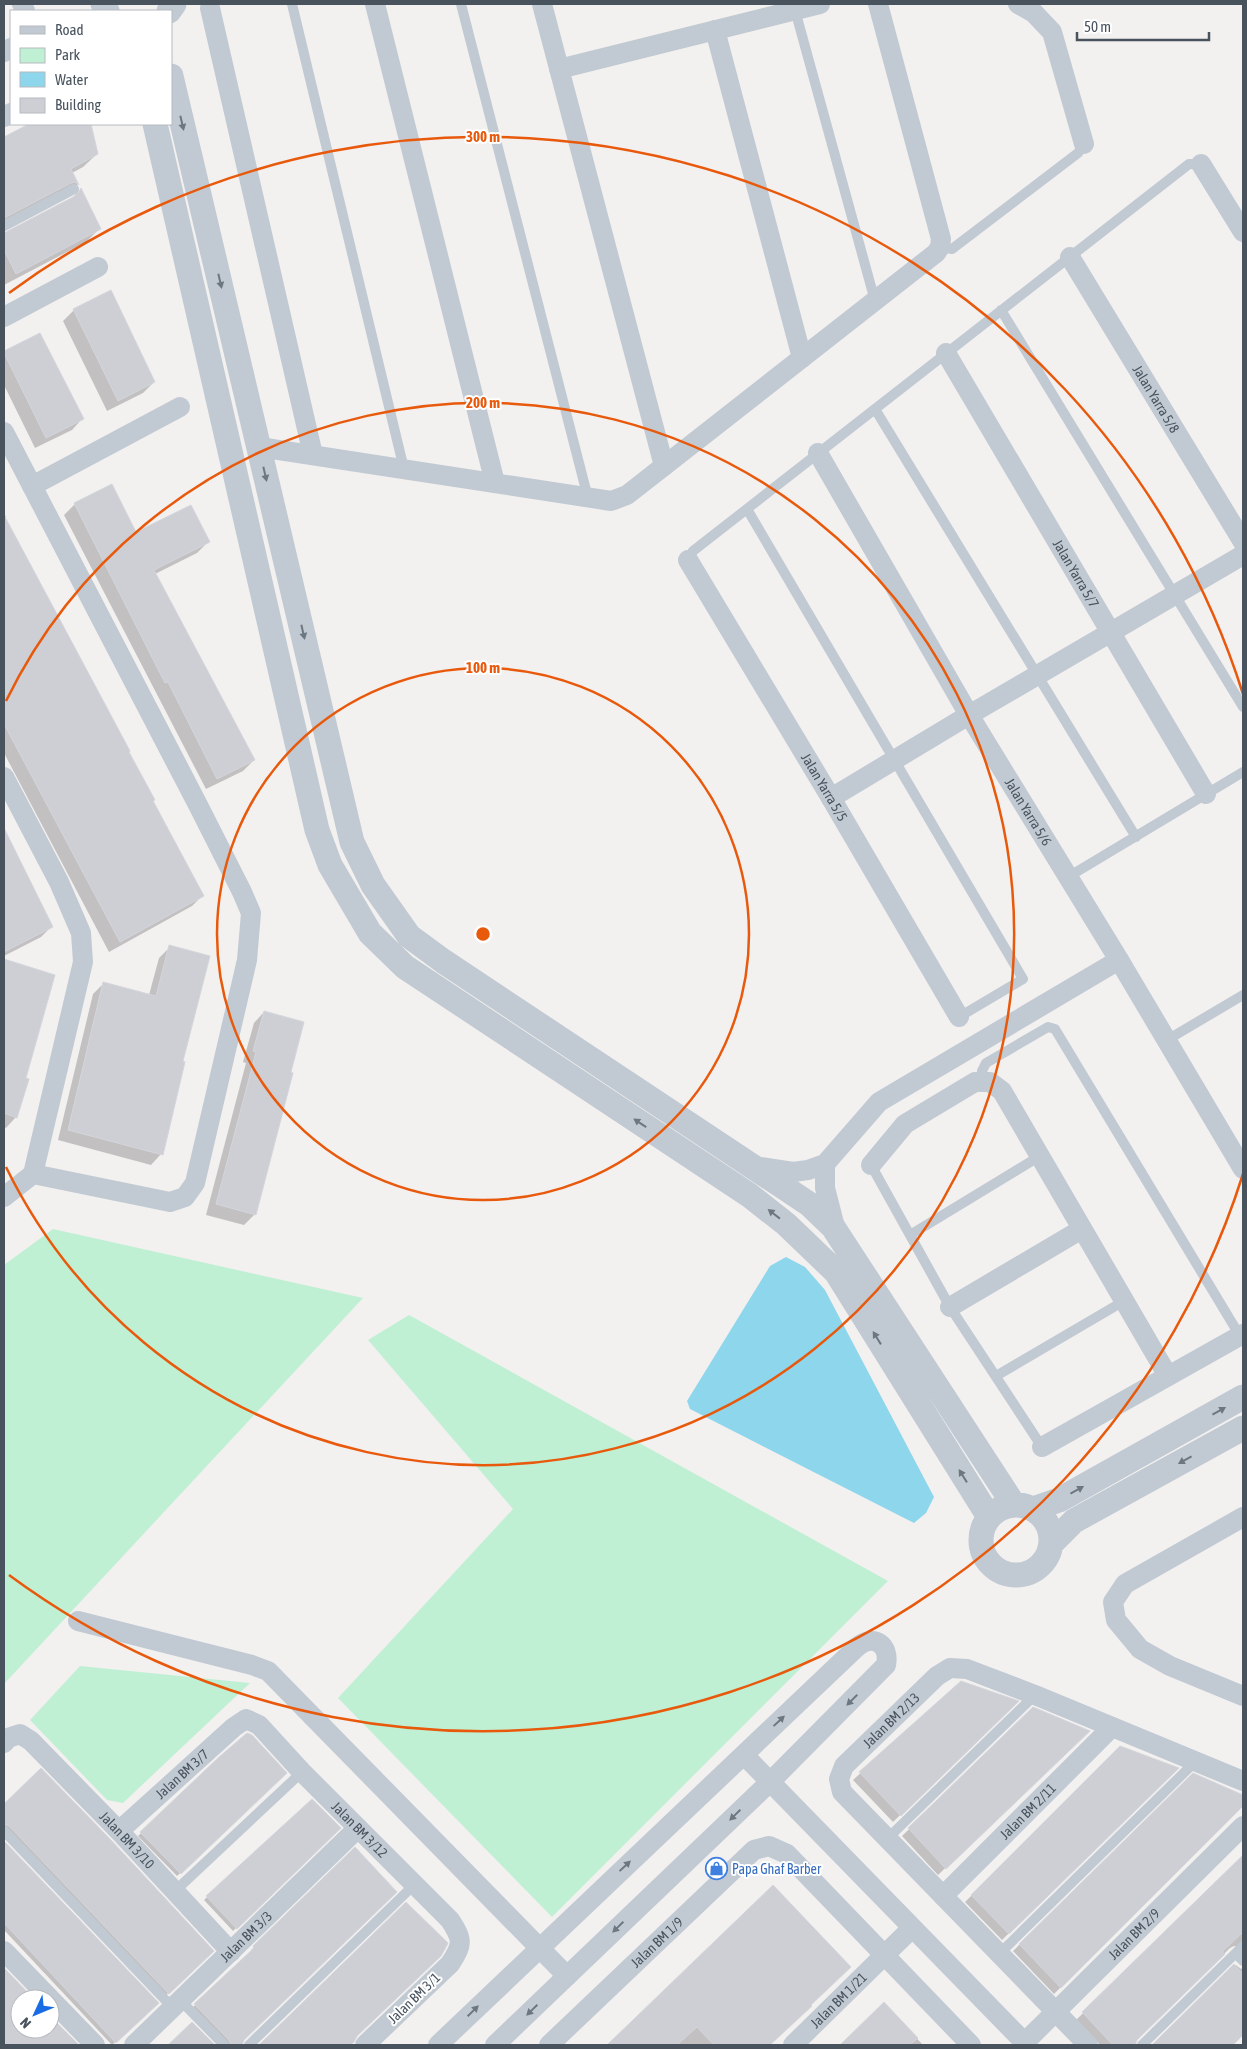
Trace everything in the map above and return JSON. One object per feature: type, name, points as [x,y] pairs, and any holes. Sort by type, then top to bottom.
[{"type":"street","points":[[375,4],[495,483]]},
{"type":"street","points":[[542,4],[664,466]]},
{"type":"street","points":[[559,69],[820,4]]},
{"type":"street","points":[[259,447],[611,501],[619,498],[664,466],[936,253],[940,247],[941,239],[878,4]]},
{"type":"street","points":[[1018,4],[1034,13],[1052,32],[1084,144]]},
{"type":"street","points":[[211,6],[313,455]]},
{"type":"street","points":[[715,30],[802,358]]},
{"type":"street","points":[[172,80],[352,842],[373,885],[409,936],[443,961],[809,1204],[837,1233],[1023,1507],[1041,1516],[1047,1524],[1051,1534],[1051,1544],[1048,1556],[1041,1566],[1032,1572],[1020,1576],[1008,1575],[997,1570],[988,1562],[982,1552],[980,1540],[983,1528],[989,1518],[998,1510],[1023,1507],[1059,1500],[1243,1397]]},
{"type":"street","points":[[155,125],[317,830],[330,865],[370,933],[405,967],[741,1189],[786,1224],[836,1272],[989,1518]]},
{"type":"street","points":[[1201,164],[1243,232]]},
{"type":"street","name":"Jalan Yarra 5/8","points":[[1070,256],[1243,542]]},
{"type":"street","points":[[4,317],[98,267]]},
{"type":"street","name":"Jalan Yarra 5/7","points":[[946,353],[1206,794]]},
{"type":"street","points":[[32,486],[180,407]]},
{"type":"street","points":[[4,432],[198,805],[251,913],[247,960],[230,1036],[195,1183],[185,1197],[170,1202],[33,1174]]},
{"type":"street","name":"Jalan Yarra 5/6","points":[[818,453],[968,715],[1119,960],[1243,1169]]},
{"type":"street","points":[[831,798],[968,715],[1243,555]]},
{"type":"street","name":"Jalan Yarra 5/5","points":[[688,560],[831,798],[959,1017]]},
{"type":"street","points":[[4,777],[59,882],[81,933],[83,962],[33,1174],[4,1197]]},
{"type":"street","points":[[754,1166],[793,1172],[808,1170],[825,1164],[879,1102],[1119,960]]},
{"type":"street","points":[[872,1165],[905,1124],[975,1082],[990,1082],[1002,1091],[1168,1376]]},
{"type":"street","points":[[825,1164],[825,1188],[828,1206],[837,1233]]},
{"type":"street","points":[[950,1307],[1082,1229]]},
{"type":"street","points":[[1042,1447],[1242,1335]]},
{"type":"street","points":[[1051,1544],[1074,1521],[1243,1428]]},
{"type":"street","points":[[1243,1516],[1125,1584],[1114,1602],[1116,1620],[1140,1649],[1170,1666],[1243,1696]]},
{"type":"street","points":[[78,1621],[268,1671],[567,1976]]},
{"type":"street","points":[[438,2045],[864,1642],[872,1641],[880,1644],[885,1649],[888,1657],[886,1665],[771,1781],[495,2045]]},
{"type":"street","name":"Jalan BM 2/13","points":[[888,1838],[842,1792],[839,1778],[844,1766],[937,1676],[950,1668],[967,1670],[1036,1695]]},
{"type":"street","points":[[1036,1695],[1243,1781]]},
{"type":"street","name":"Jalan BM 3/12","points":[[246,1719],[259,1725],[302,1772],[450,1920],[461,1936],[460,1948]]},
{"type":"street","name":"Jalan BM 3/7","points":[[119,1831],[234,1727],[246,1719]]},
{"type":"street","name":"Jalan BM 2/11","points":[[943,1896],[1112,1727]]},
{"type":"street","name":"Jalan BM 3/10","points":[[12,1738],[31,1742],[119,1831],[231,1952]]},
{"type":"street","points":[[744,1755],[1026,2044]]},
{"type":"street","name":"Jalan BM 2/9","points":[[1026,2044],[1243,1826]]},
{"type":"street","name":"Jalan BM 3/3","points":[[134,2045],[358,1828]]},
{"type":"street","points":[[888,1838],[1088,2045]]},
{"type":"street","name":"Jalan BM 1/9","points":[[549,2045],[754,1850],[769,1846],[787,1854],[885,1956]]},
{"type":"street","name":"Jalan BM 1/21","points":[[792,2045],[912,1928]]},
{"type":"street","name":"Jalan BM 3/1","points":[[365,2045],[450,1964],[460,1948]]},
{"type":"street","points":[[4,1951],[95,2045]]},
{"type":"street","points":[[885,1956],[971,2045]]},
{"type":"lane","points":[[292,4],[404,469]]},
{"type":"lane","points":[[462,4],[588,498]]},
{"type":"lane","points":[[795,10],[875,301]]},
{"type":"lane","points":[[940,247],[952,248],[1078,153],[1084,144]]},
{"type":"lane","points":[[688,560],[693,551],[1189,164],[1201,164]]},
{"type":"lane","points":[[4,226],[74,189]]},
{"type":"lane","points":[[1001,310],[1176,594],[1243,707]]},
{"type":"lane","points":[[875,409],[1136,837]]},
{"type":"lane","points":[[747,509],[1023,979],[959,1017]]},
{"type":"lane","points":[[1068,877],[1243,772]]},
{"type":"lane","points":[[1167,1040],[1243,995]]},
{"type":"lane","points":[[981,1082],[982,1071],[986,1063],[1048,1027],[1055,1029],[1242,1335]]},
{"type":"lane","points":[[910,1235],[1040,1156]]},
{"type":"lane","points":[[872,1165],[950,1307],[1042,1447]]},
{"type":"lane","points":[[996,1376],[1124,1301]]},
{"type":"lane","points":[[888,1838],[1036,1695]]},
{"type":"lane","points":[[999,1954],[1195,1762]]},
{"type":"lane","points":[[175,1891],[302,1772]]},
{"type":"lane","points":[[4,1831],[176,2004],[224,2045]]},
{"type":"lane","points":[[249,2045],[415,1884]]},
{"type":"lane","points":[[1142,2045],[1241,1954]]},
{"type":"green space","points":[[53,1229],[363,1298],[4,1684],[4,1265]]},
{"type":"green space","points":[[409,1315],[888,1581],[552,1917],[338,1698],[513,1509],[368,1340]]},
{"type":"green space","points":[[80,1666],[250,1683],[123,1803],[107,1800],[30,1720]]},
{"type":"water","points":[[786,1257],[805,1267],[825,1290],[934,1497],[926,1513],[914,1523],[690,1409],[687,1401],[770,1266]]},
{"type":"building","points":[[27,125],[91,125],[98,154],[71,169],[79,185],[75,182],[71,183],[4,218],[4,137]]},
{"type":"building","points":[[81,188],[101,229],[16,274],[4,250],[4,233],[77,195]]},
{"type":"building","points":[[111,290],[155,382],[118,401],[73,309]]},
{"type":"building","points":[[40,333],[84,419],[46,438],[4,353],[4,351]]},
{"type":"building","points":[[112,484],[136,532],[191,505],[210,542],[154,570],[255,760],[217,779],[168,682],[165,683],[74,503]]},
{"type":"building","points":[[4,515],[130,751],[155,800],[153,801],[204,896],[120,942],[4,724]]},
{"type":"building","points":[[4,828],[53,927],[4,952]]},
{"type":"building","points":[[169,945],[210,956],[183,1061],[185,1062],[163,1155],[68,1130],[103,982],[156,996]]},
{"type":"building","points":[[4,959],[55,975],[26,1078],[29,1079],[17,1118],[4,1113]]},
{"type":"building","points":[[264,1011],[304,1022],[291,1072],[293,1073],[256,1215],[216,1204],[256,1052],[253,1051]]},
{"type":"building","points":[[961,1681],[1019,1701],[901,1816],[859,1772]]},
{"type":"building","points":[[1033,1707],[1090,1731],[946,1869],[908,1828]]},
{"type":"building","points":[[247,1733],[252,1735],[287,1773],[181,1874],[140,1832]]},
{"type":"building","points":[[1120,1746],[1179,1768],[1009,1934],[971,1895]]},
{"type":"building","points":[[41,1768],[214,1951],[169,1994],[9,1826],[4,1824],[4,1804]]},
{"type":"building","points":[[1193,1773],[1243,1795],[1243,1806],[1061,1988],[1019,1944]]},
{"type":"building","points":[[312,1799],[341,1828],[237,1929],[206,1896]]},
{"type":"building","points":[[4,1841],[159,2003],[116,2043],[4,1923]]},
{"type":"building","points":[[355,1847],[397,1892],[244,2040],[242,2045],[231,2045],[229,2040],[194,2004],[254,1948],[253,1946]]},
{"type":"building","points":[[1243,1855],[1243,1932],[1222,1952],[1225,1954],[1137,2040],[1135,2045],[1113,2045],[1082,2012]]},
{"type":"building","points":[[773,1885],[851,1967],[812,2006],[770,2045],[714,2045],[697,2027],[677,2045],[607,2045]]},
{"type":"building","points":[[406,1902],[448,1943],[441,1956],[357,2036],[354,2042],[350,2045],[259,2045]]},
{"type":"building","points":[[1234,1964],[1243,1974],[1243,2035],[1233,2045],[1152,2045]]},
{"type":"building","points":[[4,1968],[24,1989],[10,1989],[10,2039],[60,2039],[60,2026],[79,2045],[4,2045]]},
{"type":"building","points":[[884,2002],[918,2038],[910,2045],[840,2045]]},
{"type":"building","points":[[192,2022],[215,2045],[168,2045]]},
{"type":"place","name":"Papa Ghaf Barber","points":[[716,1869]]}]
